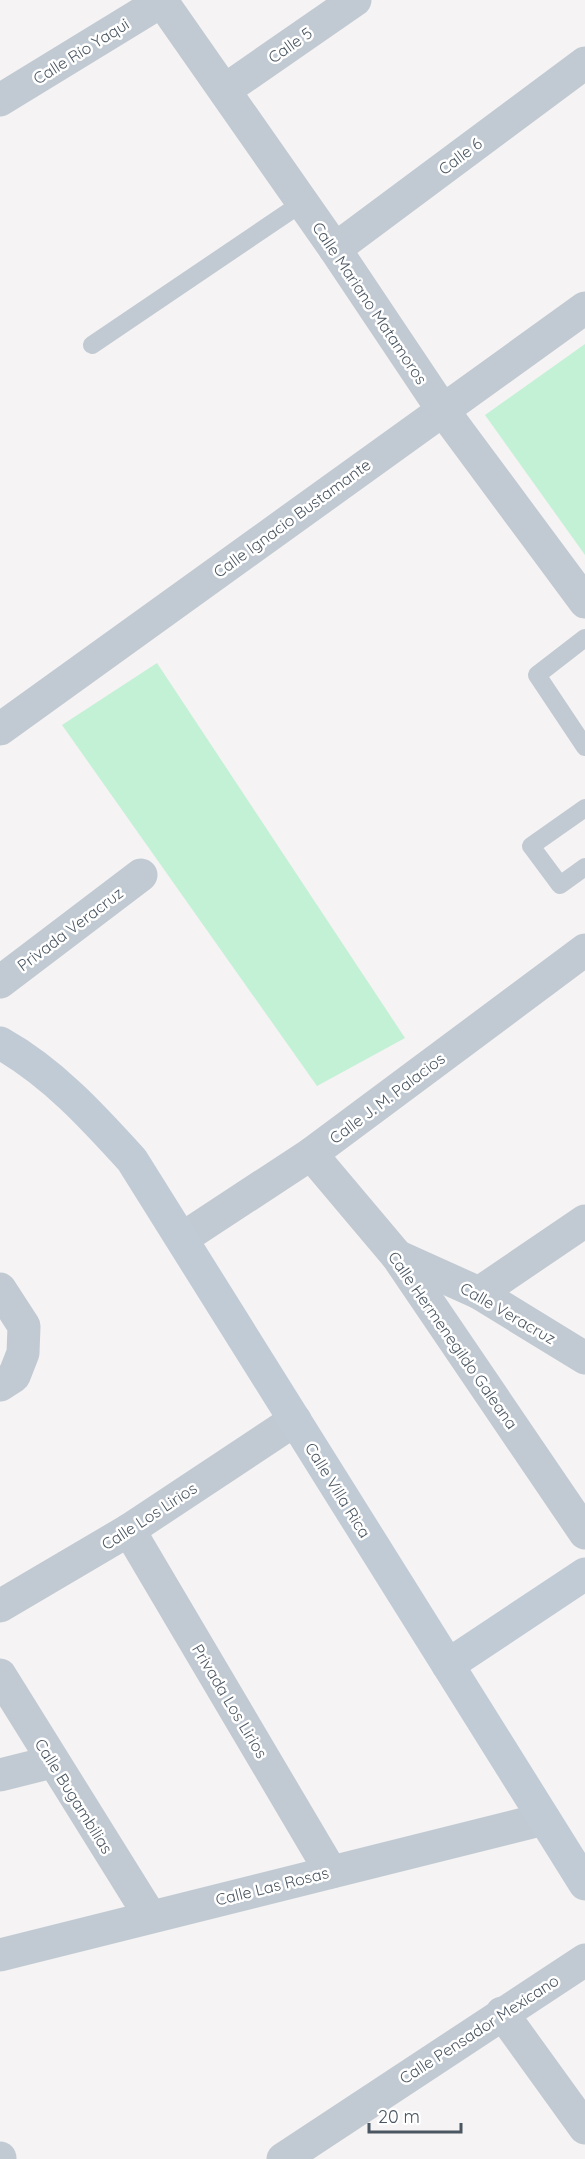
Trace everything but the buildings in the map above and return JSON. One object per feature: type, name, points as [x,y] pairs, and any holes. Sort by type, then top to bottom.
[{"type":"main road","name":"Calle Villa Rica","points":[[0,1043],[18,1053],[80,1104],[132,1160],[183,1238],[585,1884]]},
{"type":"main road","points":[[448,1665],[585,1574]]},
{"type":"street","name":"Calle 5","points":[[225,90],[355,0]]},
{"type":"street","name":"Calle Mariano Matamoros","points":[[162,1],[335,249],[442,409],[585,603]]},
{"type":"street","name":"Calle Río Yaqui","points":[[0,100],[162,1]]},
{"type":"street","name":"Calle 6","points":[[335,249],[585,63]]},
{"type":"street","name":"Calle Ignacio Bustamante","points":[[0,729],[585,308]]},
{"type":"street","name":"Privada Veracruz","points":[[0,982],[141,875]]},
{"type":"street","name":"Calle J. M. Palacios","points":[[183,1238],[311,1154],[585,951]]},
{"type":"street","name":"Calle Hermenegildo Galeana","points":[[311,1154],[397,1256],[585,1533]]},
{"type":"street","points":[[479,1293],[585,1221]]},
{"type":"street","name":"Calle Veracruz","points":[[397,1256],[479,1293],[585,1358]]},
{"type":"street","points":[[0,1289],[24,1326],[23,1353],[14,1376],[0,1385]]},
{"type":"street","name":"Calle Los Lirios","points":[[0,1606],[129,1530],[295,1420]]},
{"type":"street","name":"Privada Los Lirios","points":[[129,1530],[331,1872]]},
{"type":"street","name":"Calle Bugambilias","points":[[0,1675],[52,1762],[150,1916]]},
{"type":"street","points":[[0,1775],[52,1762]]},
{"type":"street","name":"Calle Las Rosas","points":[[0,1955],[544,1819]]},
{"type":"street","name":"Calle Pensador Mexicano","points":[[283,2159],[585,1960]]},
{"type":"street","points":[[502,2013],[585,2128]]},
{"type":"lane","points":[[92,345],[302,203]]},
{"type":"lane","points":[[585,638],[537,675],[585,747]]},
{"type":"lane","points":[[585,808],[531,846],[560,885],[585,867]]},
{"type":"green space","points":[[585,344],[585,555],[485,415]]},
{"type":"green space","points":[[157,663],[405,1038],[317,1086],[62,725]]}]
